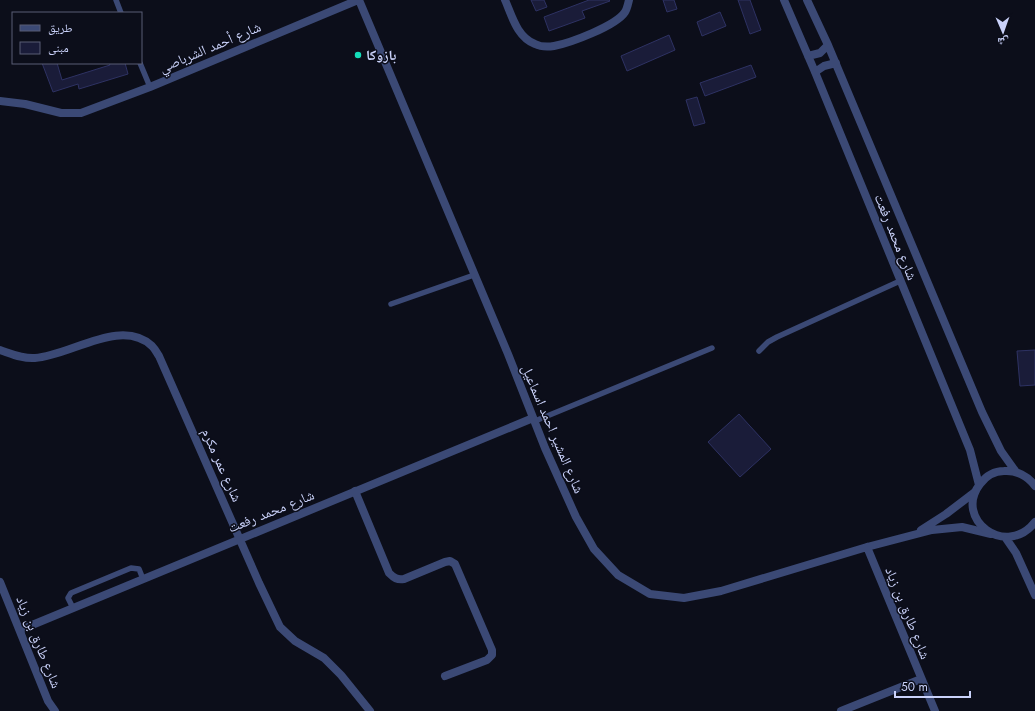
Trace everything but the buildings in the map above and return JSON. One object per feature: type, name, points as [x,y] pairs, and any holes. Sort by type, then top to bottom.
[{"type":"street","name":"شارع أحمد الشرباصي","points":[[0,101],[25,104],[61,113],[81,113],[150,87],[358,0]]},
{"type":"street","name":"شارع المشير احمد اسماعيل","points":[[358,0],[576,517],[594,549],[618,575],[650,594],[684,598],[721,591],[932,530],[962,527],[1005,537]]},
{"type":"street","points":[[505,0],[518,30],[523,36],[536,45],[544,46],[553,46],[573,41],[615,21],[625,12],[629,0]]},
{"type":"street","name":"شارع محمد رفعت","points":[[784,0],[970,450],[977,489],[973,505],[974,512],[980,525],[991,534]]},
{"type":"street","name":"شارع محمد رفعت","points":[[807,0],[828,44],[982,412],[1001,450],[1016,472]]},
{"type":"street","points":[[808,56],[820,53],[828,44]]},
{"type":"street","points":[[815,72],[824,66],[836,63]]},
{"type":"street","name":"شارع عمر مكرم","points":[[0,350],[18,356],[36,358],[111,337],[125,336],[137,338],[152,347],[159,356],[259,583],[280,627],[295,640],[324,658],[341,675],[370,711]]},
{"type":"street","name":"شارع محمد رفعت","points":[[20,630],[240,538],[534,419]]},
{"type":"street","name":"شارع المشير احمد اسماعيل","points":[[911,535],[946,514],[977,489],[983,480],[1002,471],[1016,472]]},
{"type":"street","points":[[1016,472],[1032,479],[1035,486]]},
{"type":"street","points":[[355,491],[389,572],[397,580],[404,579],[445,562],[450,561],[455,564],[492,650],[492,655],[487,660],[445,676]]},
{"type":"street","points":[[1005,537],[1012,537],[1025,532],[1035,523]]},
{"type":"street","points":[[1005,537],[1016,553],[1035,595]]},
{"type":"street","name":"شارع طارق بن زياد","points":[[867,548],[935,711]]},
{"type":"street","name":"شارع طارق بن زياد","points":[[0,582],[48,701],[55,711]]},
{"type":"street","points":[[841,711],[921,679]]},
{"type":"lane","points":[[116,0],[121,12]]},
{"type":"lane","points":[[140,64],[150,87]]},
{"type":"lane","points":[[391,304],[474,275]]},
{"type":"lane","points":[[759,351],[768,342],[777,337],[900,281]]},
{"type":"lane","points":[[534,419],[712,348]]},
{"type":"lane","points":[[73,608],[68,598],[71,593],[111,576],[131,568],[135,568],[139,569],[143,579]]},
{"type":"place","name":"بازوكا","points":[[358,55]]}]
